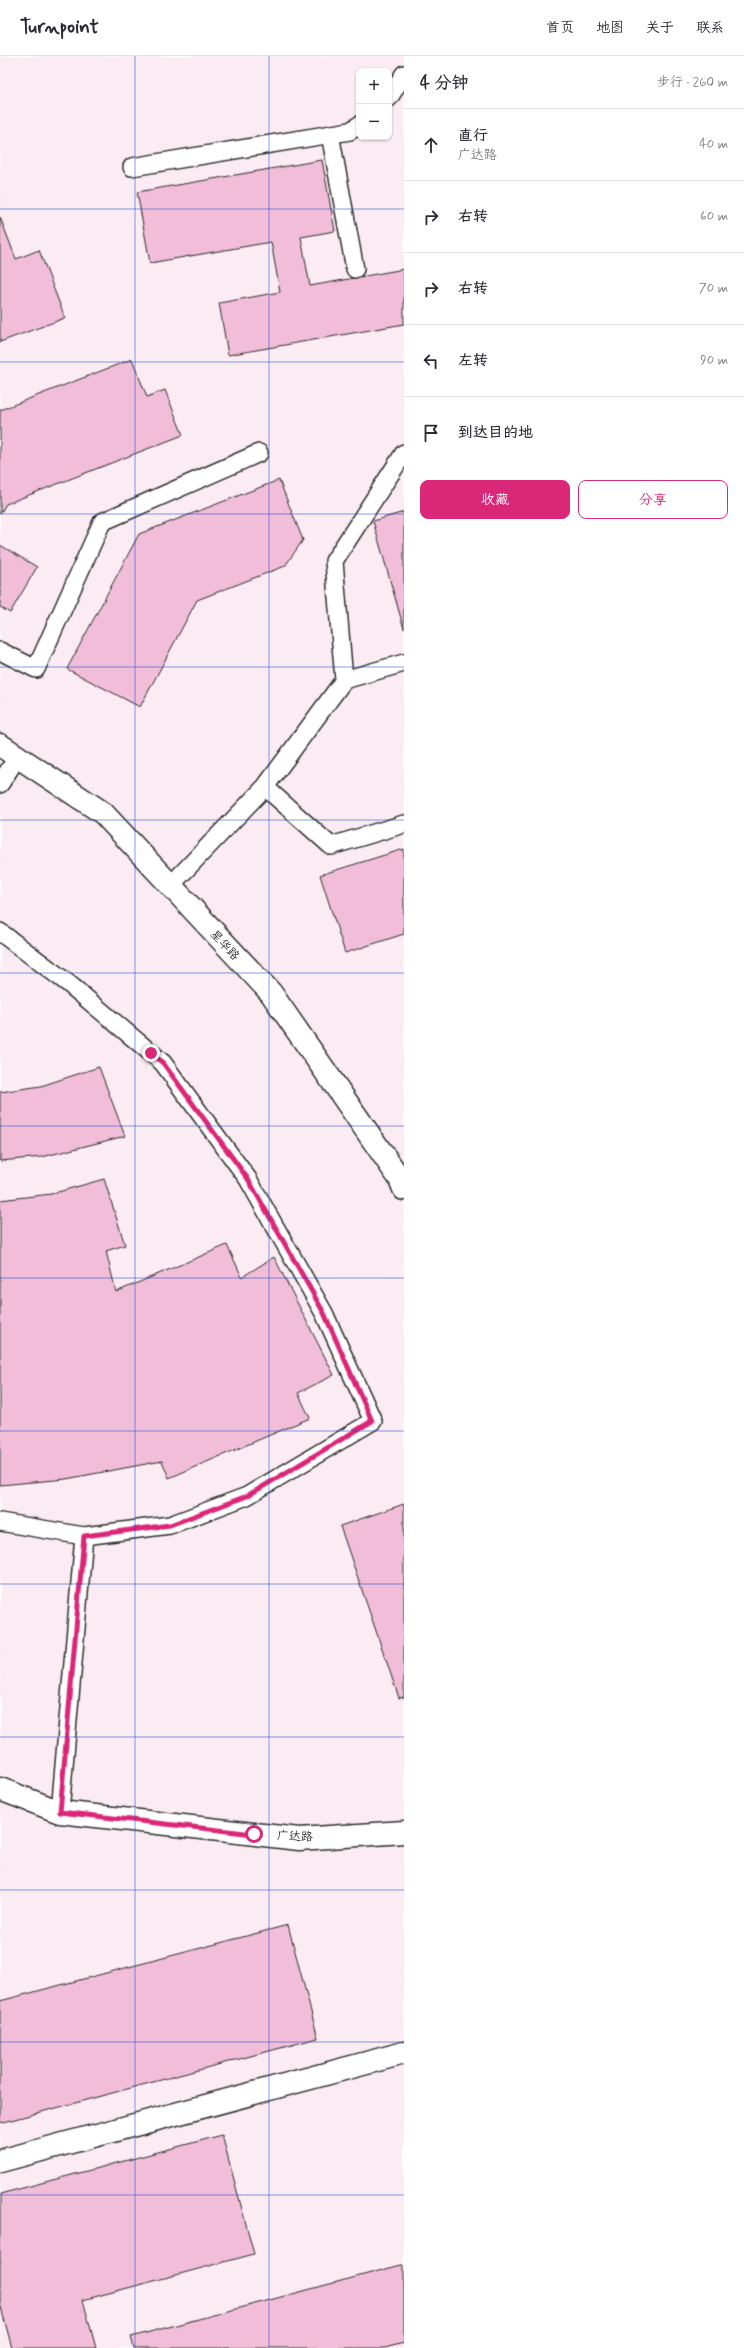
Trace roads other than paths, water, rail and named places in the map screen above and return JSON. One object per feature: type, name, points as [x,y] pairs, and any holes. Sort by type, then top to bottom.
[{"type":"street","name":"星华路","points":[[0,745],[103,813],[271,993],[400,1179],[404,1189]]},
{"type":"street","name":"广达路","points":[[0,1789],[60,1812],[299,1838],[404,1832]]},
{"type":"street","points":[[0,2161],[404,2053]]},
{"type":"lane","points":[[392,93],[404,74]]},
{"type":"lane","points":[[132,166],[350,131],[356,127]]},
{"type":"lane","points":[[330,134],[355,269]]},
{"type":"lane","points":[[0,651],[36,669],[102,522],[259,453]]},
{"type":"lane","points":[[344,680],[334,561],[404,453]]},
{"type":"lane","points":[[170,886],[265,787],[344,680],[404,663]]},
{"type":"lane","points":[[0,784],[18,756]]},
{"type":"lane","points":[[265,787],[331,846],[404,824]]},
{"type":"lane","points":[[0,932],[69,984],[163,1063],[248,1179],[324,1313],[372,1421],[247,1496],[170,1525],[84,1536],[0,1522]]},
{"type":"lane","points":[[60,1812],[84,1536]]}]
